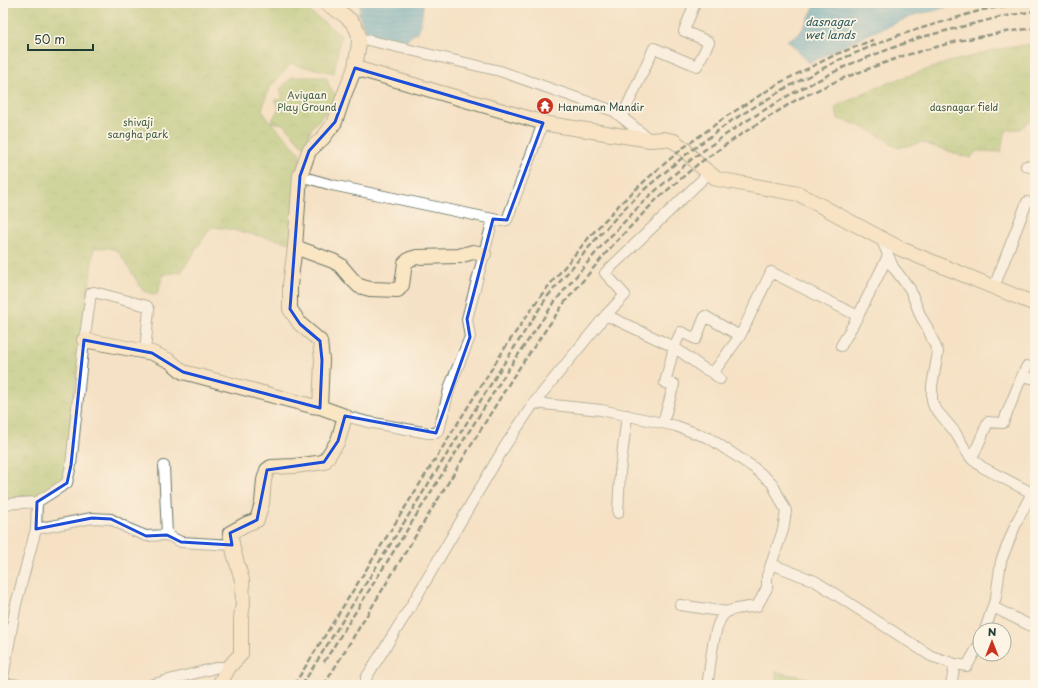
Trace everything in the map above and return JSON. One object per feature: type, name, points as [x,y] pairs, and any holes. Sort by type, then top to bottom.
[{"type":"street","points":[[320,407],[322,360],[320,341],[300,324],[290,309],[290,285],[295,247],[300,176],[309,151],[323,138],[335,122],[355,68],[359,38],[349,19],[325,3]]},
{"type":"street","points":[[622,117],[654,48],[697,66],[709,42],[684,30],[695,3]]},
{"type":"street","points":[[359,38],[500,71],[614,111],[650,140]]},
{"type":"street","points":[[355,68],[543,123],[650,140],[664,139],[674,141],[717,180],[799,194],[901,250],[1035,304]]},
{"type":"street","points":[[300,176],[332,185],[502,221],[507,220],[543,123]]},
{"type":"street","points":[[366,685],[366,678],[411,606],[505,446],[534,403],[606,315],[625,295],[605,273],[709,173]]},
{"type":"street","points":[[994,287],[1028,202]]},
{"type":"street","points":[[84,340],[152,353],[170,361],[183,372],[320,407],[345,416],[368,422],[428,433],[436,433],[439,430],[449,391],[470,337],[467,319],[493,219]]},
{"type":"street","points":[[881,238],[892,267],[910,289],[921,317],[938,352],[932,386],[932,400],[934,408],[955,432],[972,459],[982,467],[1034,490],[1017,521],[1001,561],[996,597],[988,622]]},
{"type":"street","points":[[295,247],[337,263],[359,286],[370,289],[391,290],[398,290],[402,285],[406,263],[410,258],[459,256],[473,252],[484,254]]},
{"type":"street","points":[[840,346],[858,316],[888,256]]},
{"type":"street","points":[[606,315],[674,347],[716,376],[740,336],[771,272],[858,316]]},
{"type":"street","points":[[3,504],[37,502],[67,482],[71,465],[84,340],[91,294],[94,292],[147,306],[149,309],[145,352]]},
{"type":"street","points":[[663,423],[674,384],[665,382],[674,347],[682,332],[696,339],[705,316],[740,336]]},
{"type":"street","points":[[972,459],[988,422],[1003,423],[1022,376],[1028,366]]},
{"type":"street","points":[[1022,376],[1035,379]]},
{"type":"street","points":[[534,403],[600,410],[676,426],[709,438],[753,467],[772,483],[786,511],[783,530],[767,576],[767,588],[757,606],[727,612],[680,605]]},
{"type":"street","points":[[618,513],[620,472],[627,415]]},
{"type":"street","points":[[219,685],[229,667],[240,654],[243,603],[242,580],[230,533],[257,520],[262,503],[266,470],[271,467],[295,466],[324,462],[338,441],[345,416]]},
{"type":"street","points":[[164,466],[167,536]]},
{"type":"street","points":[[3,678],[16,604],[36,529],[37,502]]},
{"type":"street","points":[[36,529],[92,518],[111,519],[146,536],[167,536],[181,542],[232,545]]},
{"type":"street","points":[[771,564],[815,581],[931,656],[955,664],[967,666],[972,657]]},
{"type":"street","points":[[993,607],[1035,628]]},
{"type":"street","points":[[707,685],[712,648],[720,619],[727,612]]},
{"type":"street","points":[[951,685],[955,664]]},
{"type":"street","points":[[150,685],[219,667],[229,667]]},
{"type":"street","points":[[3,682],[18,685]]},
{"type":"highlighted area","points":[[355,68],[543,123],[507,220],[493,219],[467,319],[470,337],[436,433],[345,416],[338,441],[324,462],[267,470],[257,520],[230,533],[232,545],[181,542],[167,535],[146,536],[111,519],[92,518],[36,529],[37,502],[67,483],[71,465],[84,340],[152,353],[183,372],[320,408],[322,360],[320,341],[300,324],[290,309],[300,176],[309,151],[335,122]]},
{"type":"green space","name":"shivaji sangha park","points":[[3,3],[298,3],[341,35],[334,73],[291,64],[269,88],[262,110],[267,118],[300,153],[292,243],[223,228],[211,227],[181,272],[164,274],[157,295],[143,291],[119,252],[110,248],[94,248],[64,479],[39,495],[3,502]]},
{"type":"green space","name":"dasnagar field","points":[[1035,44],[1035,120],[1031,120],[1020,129],[1007,130],[1003,139],[1001,152],[977,151],[970,158],[923,142],[898,148],[870,130],[838,119],[835,107],[876,87],[949,62],[993,50]]},
{"type":"green space","name":"Aviyaan Play Ground","points":[[292,77],[326,77],[330,88],[336,95],[335,103],[312,127],[304,147],[284,124],[271,122],[279,108],[275,100],[283,99],[280,89]]},
{"type":"green space","points":[[776,672],[814,679],[818,685],[777,685]]},
{"type":"water","points":[[360,3],[423,3],[421,25],[418,32],[411,36],[406,42],[400,43],[374,38],[365,30],[358,12],[360,10]]},
{"type":"water","name":"dasnagar wet lands","points":[[816,3],[960,3],[918,14],[869,34],[809,63],[787,40],[799,34]]},
{"type":"railway","points":[[302,685],[547,297],[596,239],[646,188],[688,153],[731,121],[784,89],[839,60],[899,35],[982,10],[1026,3]]},
{"type":"railway","points":[[324,662],[509,368],[556,300],[604,243],[646,199],[693,158],[738,126],[791,94],[848,65],[918,38],[1000,17],[1035,11]]},
{"type":"railway","points":[[324,685],[513,377],[565,302],[612,246],[657,199],[698,164],[740,135],[796,100],[841,79],[903,56],[958,41],[1035,28]]},
{"type":"railway","points":[[294,685],[506,346],[542,294],[591,235],[621,203],[648,178],[683,148],[727,116],[781,82],[837,54],[873,40]]},
{"type":"place","name":"Hanuman Mandir","points":[[545,106]]}]
